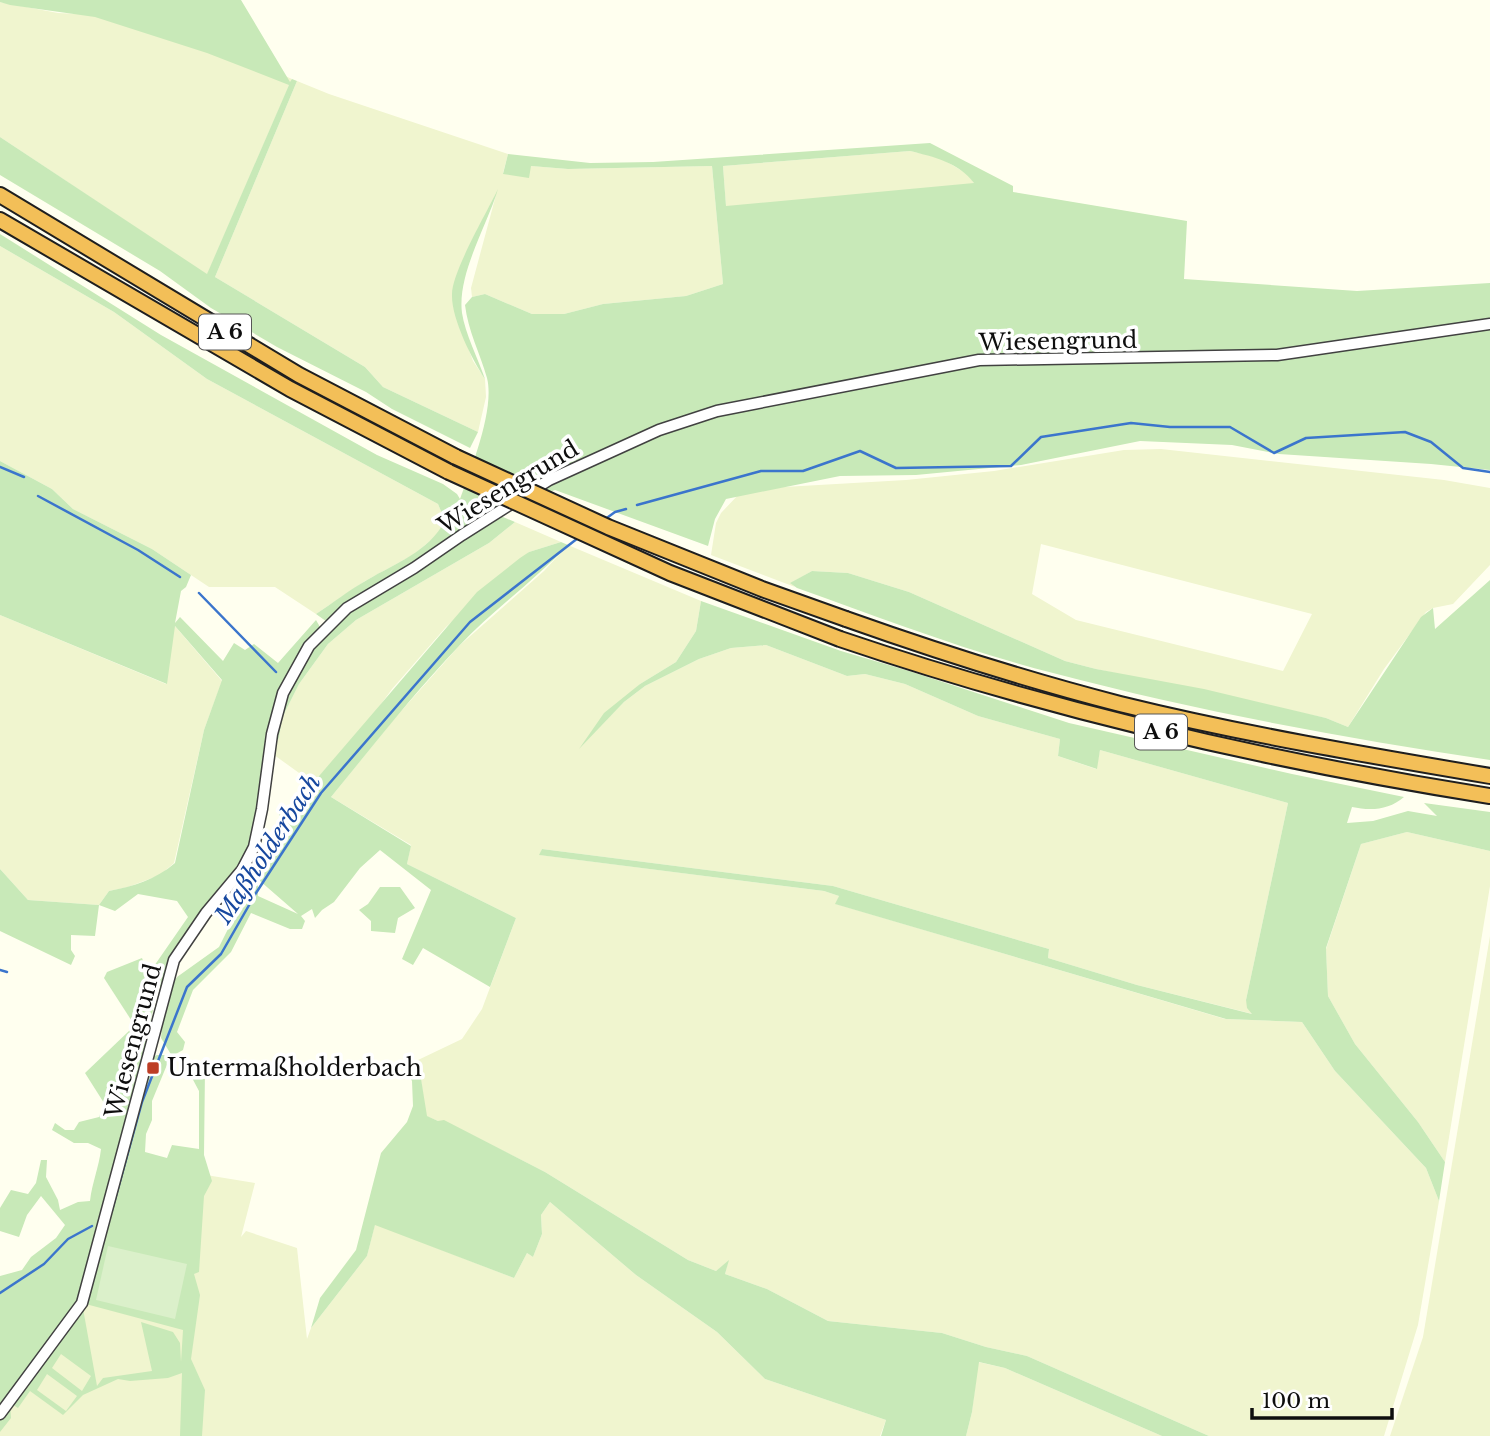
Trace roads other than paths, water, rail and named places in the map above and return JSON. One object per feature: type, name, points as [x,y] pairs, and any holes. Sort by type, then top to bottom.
[{"type":"highway","name":"A 6","points":[[0,195],[299,375],[456,457],[608,527],[762,589],[980,665],[1122,704],[1358,754],[1490,776]]},
{"type":"highway","name":"A 6","points":[[0,220],[278,382],[449,472],[670,573],[840,639],[973,683],[1118,723],[1264,755],[1490,796]]},
{"type":"street","name":"Wiesengrund","points":[[0,1414],[82,1303],[174,960],[206,913],[242,870],[254,847],[272,734],[283,693],[309,646],[347,608],[549,480],[659,430],[717,411],[979,360],[1277,355],[1490,324]]},
{"type":"waterway","name":"Maßholderbach","points":[[637,505],[761,471],[803,471],[860,451],[896,468],[1011,466],[1041,437],[1131,423],[1170,427],[1230,427],[1274,453],[1306,438],[1405,432],[1431,442],[1463,468],[1490,472]]},
{"type":"waterway","points":[[0,467],[24,477]]},
{"type":"waterway","points":[[38,496],[138,550],[180,577]]},
{"type":"waterway","name":"Maßholderbach","points":[[604,520],[615,512],[626,509]]},
{"type":"waterway","name":"Maßholderbach","points":[[112,1210],[142,1102],[187,987],[221,954],[256,893],[321,793],[470,622],[578,538]]},
{"type":"waterway","points":[[199,593],[276,672]]},
{"type":"waterway","points":[[0,970],[7,972]]},
{"type":"waterway","name":"Maßholderbach","points":[[0,1293],[44,1264],[68,1239],[92,1226]]},
{"type":"place","name":"Untermaßholderbach","points":[[153,1068]]}]
